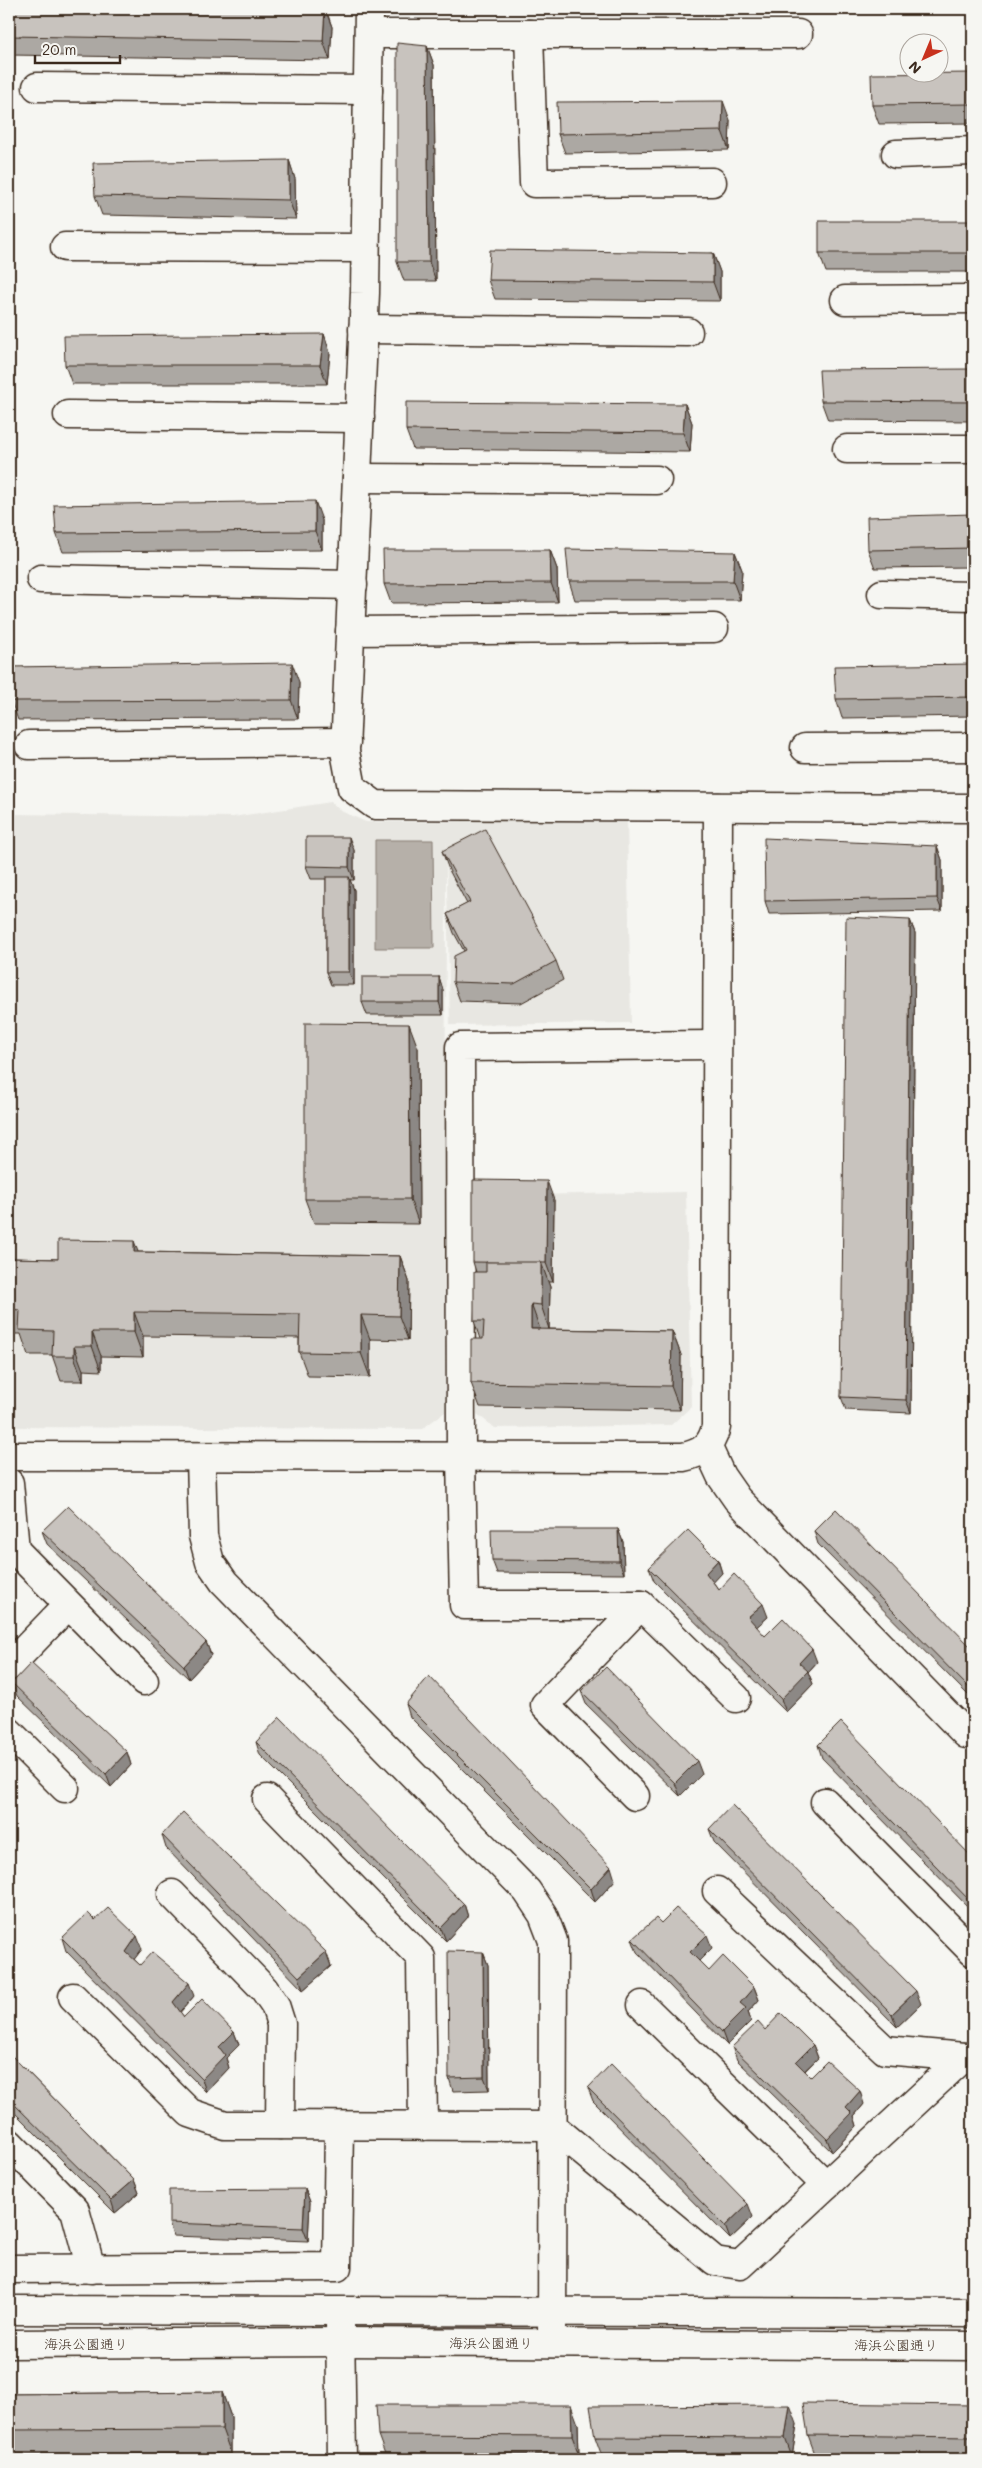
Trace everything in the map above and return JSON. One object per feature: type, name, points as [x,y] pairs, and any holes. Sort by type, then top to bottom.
[{"type":"street","points":[[798,34],[529,34],[369,21],[363,329],[346,742],[352,788],[375,805],[973,808]]},
{"type":"street","points":[[529,34],[534,183],[712,182]]},
{"type":"street","points":[[37,87],[368,90]]},
{"type":"street","points":[[896,154],[973,151]]},
{"type":"street","points":[[64,247],[365,248]]},
{"type":"street","points":[[845,300],[973,300]]},
{"type":"street","points":[[363,329],[688,332]]},
{"type":"street","points":[[68,415],[360,418]]},
{"type":"street","points":[[847,449],[973,449]]},
{"type":"street","points":[[357,478],[657,480]]},
{"type":"street","points":[[41,578],[353,585]]},
{"type":"street","points":[[882,594],[973,596]]},
{"type":"street","points":[[350,631],[714,628]]},
{"type":"street","points":[[29,745],[346,742]]},
{"type":"street","points":[[805,748],[973,747]]},
{"type":"street","points":[[9,1456],[683,1457],[697,1454],[708,1448],[716,1427],[718,807]]},
{"type":"street","points":[[717,1045],[460,1047],[461,1457],[464,1605],[641,1605],[736,1698]]},
{"type":"street","points":[[708,1448],[721,1476],[737,1499],[966,1734]]},
{"type":"street","points":[[201,1457],[203,1536],[210,1562],[224,1582],[526,1891],[543,1915],[553,1941],[552,2344]]},
{"type":"street","points":[[9,1483],[15,1550],[144,1681]]},
{"type":"street","points":[[9,1666],[68,1605]]},
{"type":"street","points":[[635,1796],[544,1704],[641,1605]]},
{"type":"street","points":[[9,1732],[65,1788]]},
{"type":"street","points":[[268,1800],[421,1958],[424,2126]]},
{"type":"street","points":[[825,1802],[973,1952]]},
{"type":"street","points":[[717,1891],[885,2050],[969,2057]]},
{"type":"street","points":[[172,1894],[264,1989],[275,2005],[281,2024],[280,2125]]},
{"type":"street","points":[[73,1997],[190,2113],[225,2125],[552,2126],[715,2261],[740,2265],[969,2057]]},
{"type":"street","points":[[642,2005],[826,2185]]},
{"type":"street","points":[[9,2269],[337,2268],[339,2126]]},
{"type":"street","points":[[9,2143],[75,2210],[91,2269]]},
{"type":"street","points":[[9,2310],[973,2313]]},
{"type":"street","points":[[339,2310],[342,2342],[342,2459]]},
{"type":"street","name":"海浜公園通り","points":[[9,2344],[342,2342],[973,2346]]},
{"type":"shaded area","points":[[331,802],[341,811],[366,822],[627,819],[631,1023],[450,1025],[446,839],[445,1412],[422,1429],[9,1427],[9,814],[233,817]]},
{"type":"shaded area","points":[[375,840],[433,840],[434,948],[375,948]]},
{"type":"shaded area","points":[[686,1192],[691,1407],[671,1425],[495,1428],[477,1414],[472,1196]]},
{"type":"building","points":[[9,9],[325,9],[323,41],[9,36]]},
{"type":"building","points":[[397,43],[427,46],[429,262],[397,262]]},
{"type":"building","points":[[950,73],[973,73],[973,104],[872,105],[871,74],[900,74],[900,82],[950,82]]},
{"type":"building","points":[[723,101],[722,131],[558,134],[557,102]]},
{"type":"building","points":[[289,160],[289,200],[95,196],[93,163]]},
{"type":"building","points":[[819,221],[973,221],[973,253],[819,253]]},
{"type":"building","points":[[490,250],[713,253],[713,282],[488,280]]},
{"type":"building","points":[[324,334],[320,365],[65,365],[64,336]]},
{"type":"building","points":[[973,369],[973,402],[821,401],[819,370]]},
{"type":"building","points":[[406,402],[685,404],[683,433],[406,430]]},
{"type":"building","points":[[315,501],[315,531],[56,533],[54,505]]},
{"type":"building","points":[[973,514],[973,548],[868,550],[867,517]]},
{"type":"building","points":[[566,549],[735,552],[733,581],[569,581]]},
{"type":"building","points":[[383,550],[550,550],[551,583],[384,584]]},
{"type":"building","points":[[292,663],[291,700],[11,701],[9,667]]},
{"type":"building","points":[[973,664],[973,697],[836,699],[834,666]]},
{"type":"building","points":[[485,829],[556,961],[514,984],[453,982],[454,956],[466,950],[447,914],[470,902],[442,851]]},
{"type":"building","points":[[306,837],[349,837],[349,867],[306,866]]},
{"type":"building","points":[[764,838],[937,846],[937,898],[765,901]]},
{"type":"building","points":[[326,877],[349,877],[349,972],[326,972]]},
{"type":"building","points":[[846,917],[910,920],[906,1400],[841,1397]]},
{"type":"building","points":[[362,977],[439,977],[439,1002],[362,1002]]},
{"type":"building","points":[[305,1023],[409,1024],[410,1199],[305,1199]]},
{"type":"building","points":[[473,1180],[547,1181],[546,1263],[473,1262]]},
{"type":"building","points":[[58,1240],[134,1241],[134,1252],[400,1256],[399,1316],[361,1315],[361,1353],[299,1352],[300,1314],[134,1312],[134,1332],[92,1332],[92,1346],[74,1346],[74,1356],[52,1356],[53,1331],[19,1330],[20,1310],[9,1309],[9,1258],[58,1259]]},
{"type":"building","points":[[486,1262],[541,1262],[541,1305],[531,1304],[531,1329],[672,1331],[671,1386],[471,1383],[471,1339],[483,1339],[484,1321],[474,1321],[474,1272],[486,1272]]},
{"type":"building","points":[[68,1506],[206,1642],[184,1666],[42,1531]]},
{"type":"building","points":[[836,1509],[973,1649],[973,1692],[814,1531]]},
{"type":"building","points":[[491,1529],[618,1529],[619,1561],[492,1560]]},
{"type":"building","points":[[688,1530],[718,1560],[706,1573],[719,1590],[734,1574],[763,1604],[748,1617],[765,1636],[783,1618],[812,1649],[799,1663],[808,1671],[781,1699],[649,1568]]},
{"type":"building","points":[[31,1663],[127,1752],[106,1774],[12,1683]]},
{"type":"building","points":[[606,1667],[697,1761],[675,1783],[581,1691]]},
{"type":"building","points":[[429,1676],[611,1867],[591,1889],[406,1704]]},
{"type":"building","points":[[280,1717],[464,1904],[441,1928],[256,1742]]},
{"type":"building","points":[[841,1722],[973,1858],[973,1904],[818,1745]]},
{"type":"building","points":[[732,1805],[916,1991],[892,2014],[709,1829]]},
{"type":"building","points":[[183,1812],[326,1952],[299,1977],[162,1835]]},
{"type":"building","points":[[108,1908],[137,1936],[126,1952],[140,1965],[152,1952],[189,1983],[173,2002],[184,2017],[202,1999],[234,2032],[219,2047],[225,2055],[202,2079],[62,1938],[88,1913],[95,1920]]},
{"type":"building","points":[[676,1908],[707,1935],[690,1952],[709,1971],[723,1956],[754,1987],[740,2003],[746,2008],[722,2032],[632,1939],[656,1918],[661,1923]]},
{"type":"building","points":[[448,1951],[483,1952],[484,2077],[449,2078]]},
{"type":"building","points":[[781,2013],[813,2045],[796,2062],[811,2077],[827,2061],[860,2091],[846,2107],[852,2113],[827,2139],[732,2047],[758,2022],[765,2030]]},
{"type":"building","points":[[9,2053],[134,2180],[111,2200],[9,2099]]},
{"type":"building","points":[[611,2064],[748,2204],[725,2226],[588,2088]]},
{"type":"building","points":[[305,2189],[303,2228],[169,2223],[169,2190]]},
{"type":"building","points":[[222,2392],[222,2429],[9,2430],[9,2394]]},
{"type":"building","points":[[803,2403],[973,2405],[973,2437],[808,2435]]},
{"type":"building","points":[[376,2405],[571,2405],[572,2436],[378,2435]]},
{"type":"building","points":[[790,2405],[785,2438],[595,2437],[590,2406]]}]
